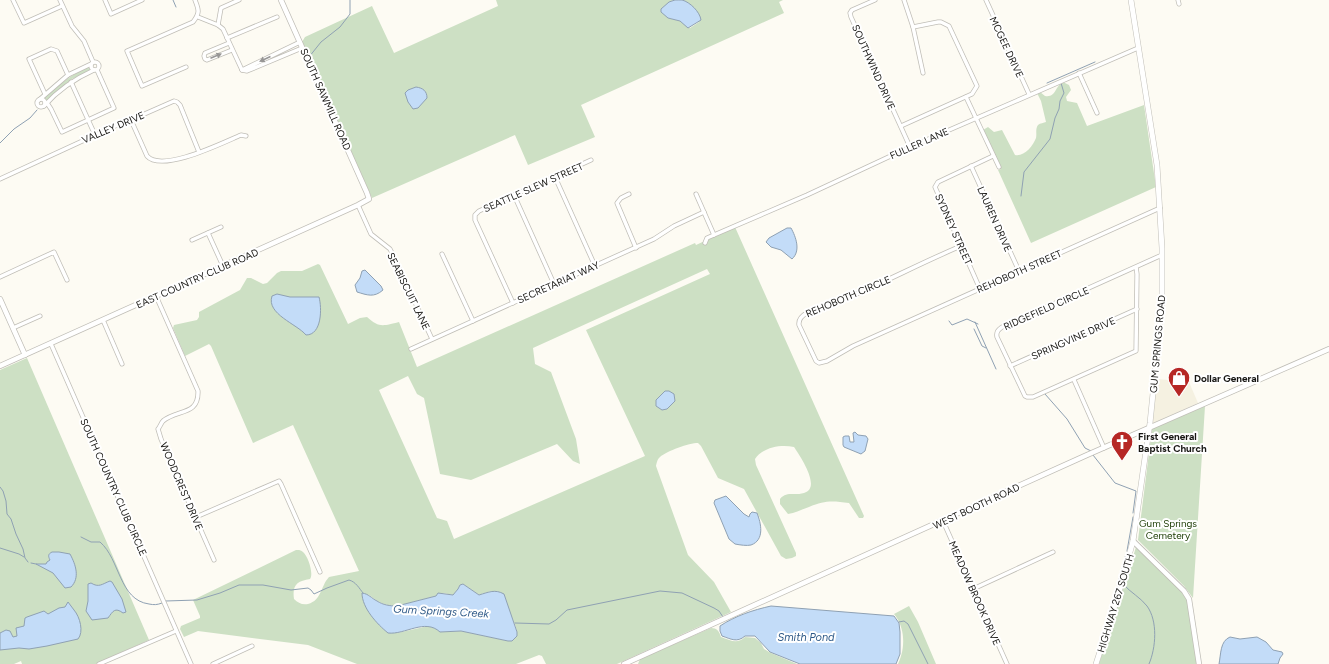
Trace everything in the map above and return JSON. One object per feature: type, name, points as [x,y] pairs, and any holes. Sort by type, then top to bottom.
[{"type":"main road","name":"GUM SPRINGS ROAD","points":[[1131,0],[1157,165],[1162,255],[1162,312],[1149,429],[1133,541]]},
{"type":"main road","name":"HIGHWAY 267 SOUTH","points":[[1096,664],[1117,599],[1133,541]]},
{"type":"street","points":[[13,0],[24,24],[62,6]]},
{"type":"street","points":[[46,105],[51,109],[62,132],[114,108],[96,70],[91,68],[92,63],[84,41],[72,26],[60,0]]},
{"type":"street","points":[[105,0],[111,14],[142,0]]},
{"type":"street","points":[[186,67],[142,86],[127,51],[193,22],[198,17],[199,10],[195,0]]},
{"type":"street","points":[[218,25],[221,8],[239,0]]},
{"type":"street","name":"SOUTH SAWMILL ROAD","points":[[281,0],[369,199]]},
{"type":"street","name":"SOUTHWIND DRIVE","points":[[875,0],[852,10],[850,13],[910,147]]},
{"type":"street","points":[[904,0],[914,27],[923,73]]},
{"type":"street","name":"MCGEE DRIVE","points":[[986,0],[1029,94]]},
{"type":"street","points":[[198,17],[218,25],[223,29],[242,70]]},
{"type":"street","points":[[227,38],[277,17]]},
{"type":"street","points":[[900,126],[972,94],[978,86],[949,26],[938,22],[914,27]]},
{"type":"street","points":[[242,70],[300,42]]},
{"type":"street","points":[[229,43],[205,53],[205,59],[208,60],[232,50]]},
{"type":"street","points":[[242,70],[247,71],[302,48]]},
{"type":"street","name":"FULLER LANE","points":[[705,243],[707,238],[815,192],[910,147],[1029,94],[1138,48]]},
{"type":"street","points":[[45,94],[29,59],[51,49],[55,49],[68,75]]},
{"type":"street","points":[[92,63],[98,64],[99,68],[96,70],[71,82],[59,90],[46,105],[41,107],[39,106],[39,100],[68,75],[92,63]]},
{"type":"street","points":[[1079,73],[1097,113]]},
{"type":"street","points":[[71,82],[95,135]]},
{"type":"street","points":[[966,97],[999,168]]},
{"type":"street","name":"VALLEY DRIVE","points":[[0,179],[95,135],[172,102],[177,102],[180,105],[199,152]]},
{"type":"street","points":[[131,120],[147,156],[150,160],[155,162],[181,160],[241,135],[246,136]]},
{"type":"street","name":"SYDNEY STREET","points":[[980,289],[935,187],[938,182],[993,156]]},
{"type":"street","name":"SEATTLE SLEW STREET","points":[[513,303],[475,215],[479,211],[592,160]]},
{"type":"street","name":"LAUREN DRIVE","points":[[971,166],[1019,271]]},
{"type":"street","points":[[555,177],[595,266]]},
{"type":"street","points":[[629,194],[621,198],[617,203],[636,248]]},
{"type":"street","points":[[696,194],[714,235]]},
{"type":"street","points":[[514,195],[554,284]]},
{"type":"street","name":"EAST COUNTRY CLUB ROAD","points":[[0,366],[369,199]]},
{"type":"street","name":"SEABISCUIT LANE","points":[[358,205],[370,234],[390,249],[395,258],[432,339]]},
{"type":"street","name":"REHOBOTH STREET","points":[[879,335],[1160,208]]},
{"type":"street","name":"SECRETARIAT WAY","points":[[411,349],[654,240],[674,226],[704,212]]},
{"type":"street","points":[[192,240],[221,227]]},
{"type":"street","points":[[208,233],[223,266]]},
{"type":"street","name":"REHOBOTH CIRCLE","points":[[879,335],[851,347],[827,361],[819,363],[814,358],[799,325],[799,319],[802,315],[838,302],[961,246]]},
{"type":"street","points":[[0,277],[54,252],[67,280]]},
{"type":"street","points":[[442,254],[473,321]]},
{"type":"street","name":"RIDGEFIELD CIRCLE","points":[[1137,309],[1136,351],[1033,398],[1027,398],[1023,394],[997,337],[997,332],[999,329],[1162,255]]},
{"type":"street","points":[[1136,267],[1137,309]]},
{"type":"street","name":"WOODCREST DRIVE","points":[[156,296],[198,391],[198,399],[194,406],[162,421],[158,429],[214,560]]},
{"type":"street","points":[[0,299],[25,356]]},
{"type":"street","name":"SPRINGVINE DRIVE","points":[[1010,366],[1137,309]]},
{"type":"street","points":[[13,328],[40,316]]},
{"type":"street","points":[[103,320],[122,364]]},
{"type":"street","name":"SOUTH COUNTRY CLUB CIRCLE","points":[[51,344],[191,664]]},
{"type":"street","name":"WEST BOOTH ROAD","points":[[624,664],[1104,448],[1329,349]]},
{"type":"street","points":[[1074,380],[1104,448]]},
{"type":"street","points":[[196,517],[278,481],[281,484],[320,572]]},
{"type":"street","name":"MEADOW BROOK DRIVE","points":[[943,521],[1007,664]]},
{"type":"street","points":[[1133,541],[1184,591],[1189,599],[1199,664]]},
{"type":"street","points":[[973,589],[1054,552]]},
{"type":"street","points":[[99,664],[176,631]]},
{"type":"street","points":[[213,664],[252,646]]},
{"type":"shaded area","points":[[1157,379],[1189,382],[1198,403],[1152,424]]},
{"type":"green space","points":[[496,0],[675,0],[669,2],[668,18],[680,21],[690,28],[699,22],[692,7],[683,0],[783,0],[779,2],[784,13],[581,105],[595,137],[528,165],[515,135],[372,198],[302,42],[305,37],[372,6],[394,53],[498,6]]},
{"type":"green space","points":[[88,67],[90,68],[90,71],[72,79],[47,100],[45,100],[45,97],[60,84]]},
{"type":"green space","points":[[1063,82],[1069,85],[1071,90],[1066,97],[1067,101],[1077,103],[1087,126],[1144,105],[1156,187],[1031,243],[998,170],[1001,169],[983,130],[988,127],[994,132],[1002,130],[1015,155],[1025,153],[1035,141],[1038,125],[1046,122],[1041,101],[1037,93],[1040,92],[1045,96],[1049,96],[1053,94]]},
{"type":"green space","points":[[735,227],[864,516],[863,518],[859,518],[849,503],[834,502],[820,503],[788,514],[780,504],[780,499],[785,495],[800,494],[809,490],[811,485],[808,472],[801,457],[794,447],[778,446],[767,449],[755,459],[756,465],[796,553],[796,556],[786,559],[781,556],[744,489],[718,478],[701,446],[698,443],[694,443],[663,455],[658,459],[656,466],[688,555],[714,582],[731,612],[617,664],[546,664],[542,656],[539,655],[516,664],[357,664],[308,645],[198,631],[184,637],[180,629],[181,626],[200,618],[193,600],[296,550],[301,550],[307,557],[311,573],[310,579],[296,584],[294,599],[300,603],[308,604],[316,600],[329,577],[359,571],[293,425],[253,443],[211,346],[209,344],[185,356],[173,328],[174,325],[197,320],[199,317],[199,312],[240,290],[247,278],[251,278],[263,284],[267,283],[281,271],[302,271],[318,264],[320,265],[348,324],[360,318],[367,317],[375,323],[382,325],[399,322],[417,367],[695,243],[696,245]],"holes":[[[707,269],[710,274],[586,330],[645,456],[454,539],[447,521],[437,518],[379,390],[408,376],[417,394],[424,398],[440,474],[471,480],[557,444],[573,461],[580,464],[576,439],[551,372],[535,364],[533,348]],[[463,584],[479,595],[491,591],[512,618],[517,630],[517,636],[508,641],[461,631],[440,632],[435,627],[424,627],[397,633],[368,594],[381,603],[397,606],[443,593],[453,595],[460,585]]]},
{"type":"green space","points":[[27,358],[149,640],[96,664],[22,664],[21,661],[14,664],[0,664],[0,370]]},
{"type":"green space","name":"Gum Springs Cemetery","points":[[1205,406],[1193,598],[1184,586],[1138,540],[1152,429]]},
{"type":"green space","points":[[1136,547],[1183,593],[1188,601],[1197,664],[1099,664]]},
{"type":"green space","points":[[909,606],[918,622],[936,664],[898,664],[901,658],[903,638],[898,619],[894,614]]},
{"type":"green space","points":[[711,628],[718,630],[721,637],[733,641],[739,641],[745,637],[755,638],[761,643],[764,649],[797,664],[638,664],[640,659]]},
{"type":"water","points":[[682,0],[691,5],[699,14],[701,20],[688,28],[680,21],[668,18],[661,12],[661,9],[669,2]]},
{"type":"water","points":[[416,87],[424,90],[427,98],[418,108],[413,109],[408,102],[405,93]]},
{"type":"water","points":[[787,228],[791,228],[797,244],[795,256],[792,259],[781,250],[771,247],[766,242],[769,238]]},
{"type":"water","points":[[365,270],[381,286],[383,290],[380,293],[367,295],[357,292],[355,285],[360,278],[362,271]]},
{"type":"water","points":[[277,294],[290,297],[319,297],[320,320],[315,331],[306,335],[283,318],[271,302],[272,296]]},
{"type":"water","points":[[665,391],[669,391],[674,394],[675,401],[667,409],[662,410],[656,406],[656,400]]},
{"type":"water","points":[[855,432],[858,435],[866,436],[868,439],[865,451],[861,454],[844,447],[843,445],[843,437],[845,436],[849,436],[850,442],[854,442],[853,433]]},
{"type":"water","points":[[726,496],[749,517],[752,512],[757,513],[761,531],[755,543],[751,545],[741,545],[735,544],[729,539],[714,503],[715,500]]},
{"type":"water","points":[[52,552],[70,554],[76,571],[75,580],[71,587],[65,588],[53,573],[36,564],[46,564],[50,560],[49,555]]},
{"type":"water","points":[[110,581],[122,599],[126,612],[123,613],[116,610],[108,618],[92,620],[86,611],[88,601],[88,584],[91,583],[98,585]]},
{"type":"water","points":[[463,584],[479,595],[495,591],[504,594],[517,632],[517,636],[512,641],[461,631],[440,632],[434,628],[428,627],[388,633],[379,625],[367,610],[362,593],[382,603],[397,606],[436,596],[438,593],[453,595],[460,585]]},
{"type":"water","points":[[68,602],[79,620],[81,632],[78,639],[29,649],[19,648],[0,650],[0,633],[6,630],[10,631],[13,637],[17,636],[16,628],[24,626],[25,618],[44,611],[48,614],[59,608],[65,607]]},
{"type":"water","name":"Smith Pond","points":[[771,606],[894,616],[899,623],[900,632],[900,654],[896,664],[800,664],[770,652],[755,636],[745,636],[737,640],[722,636],[720,626],[726,622],[758,609]]},
{"type":"water","points":[[1230,637],[1240,639],[1257,637],[1266,642],[1273,650],[1282,652],[1283,654],[1278,664],[1219,664],[1224,642]]},
{"type":"waterway","points":[[173,0],[176,7]]},
{"type":"waterway","points":[[309,57],[321,42],[340,27],[350,14],[350,0]]},
{"type":"waterway","points":[[1047,83],[1095,62]]},
{"type":"waterway","points":[[1021,196],[1024,172],[1050,139],[1060,101],[1064,93],[1061,83]]},
{"type":"waterway","points":[[0,143],[14,129],[30,118],[37,110]]},
{"type":"waterway","points":[[949,321],[952,325],[967,319],[978,324]]},
{"type":"waterway","points":[[975,322],[996,369]]},
{"type":"waterway","points":[[974,329],[982,346],[986,348]]},
{"type":"waterway","points":[[1045,394],[1067,419],[1085,448],[1091,451]]},
{"type":"waterway","points":[[1093,455],[1115,483],[1136,491],[1133,513]]},
{"type":"waterway","points":[[0,487],[6,501],[7,514],[11,519],[25,558],[28,562]]},
{"type":"waterway","points":[[1127,551],[1133,517]]},
{"type":"waterway","points":[[81,537],[91,542],[100,542],[107,549],[126,587],[139,601],[156,605],[162,603]]},
{"type":"waterway","points":[[0,548],[24,557]]},
{"type":"waterway","points":[[1119,584],[1118,582],[1126,554]]},
{"type":"waterway","points":[[31,563],[36,564]]},
{"type":"waterway","name":"Gum Springs Creek","points":[[166,601],[197,600],[239,585],[263,585],[291,590],[308,588],[314,594],[349,580],[363,593]]},
{"type":"waterway","points":[[1124,585],[1145,603],[1151,612],[1155,635],[1149,664]]},
{"type":"waterway","name":"Gum Springs Creek","points":[[515,623],[549,624],[567,610],[660,591],[682,593],[714,608],[719,611],[723,617]]},
{"type":"waterway","name":"Gum Springs Creek","points":[[899,622],[904,621],[908,624],[928,664]]},
{"type":"place","name":"Dollar General","points":[[1179,398]]},
{"type":"place","name":"First General Baptist Church","points":[[1122,462]]}]
